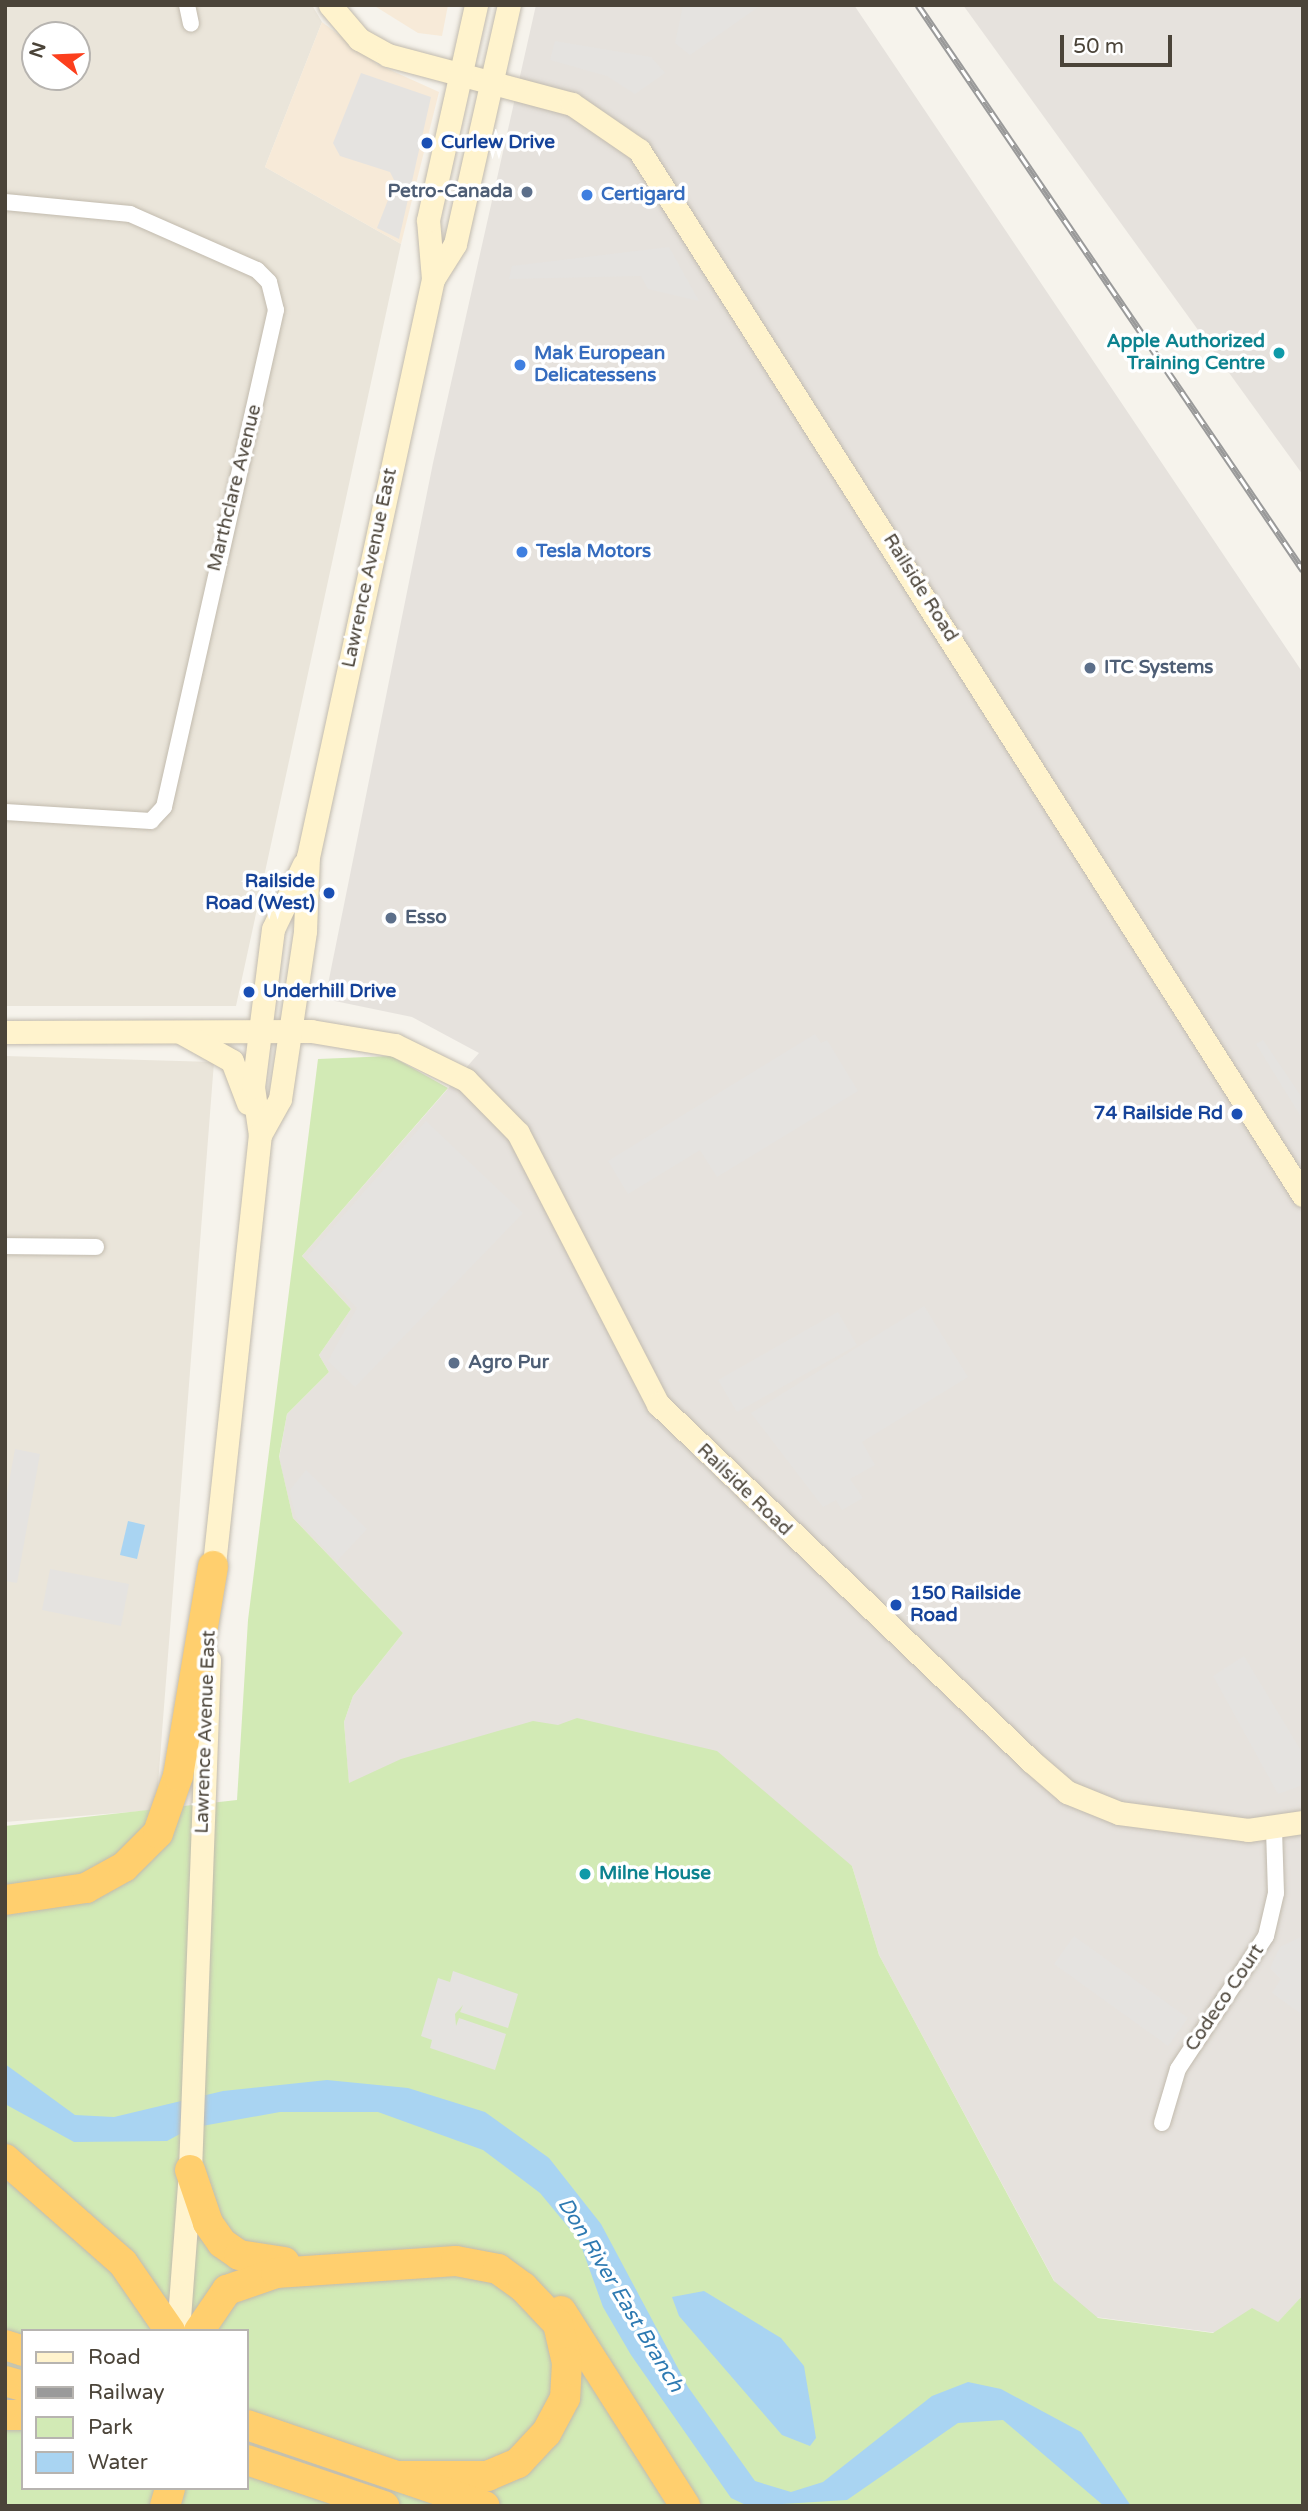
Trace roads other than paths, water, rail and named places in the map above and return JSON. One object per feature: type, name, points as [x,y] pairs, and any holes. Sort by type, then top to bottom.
[{"type":"highway","points":[[5,1900],[86,1888],[124,1867],[158,1833],[178,1776],[213,1566]]},
{"type":"highway","points":[[5,2159],[122,2263],[169,2329]]},
{"type":"highway","points":[[190,2170],[208,2223],[222,2243],[253,2259],[456,2250],[520,2270],[556,2303],[685,2506]]},
{"type":"highway","points":[[200,2329],[227,2290],[276,2273],[456,2261],[498,2269],[523,2287],[558,2324],[567,2362],[565,2398],[547,2433],[517,2463],[488,2476],[399,2476]]},
{"type":"highway","points":[[248,2425],[485,2506]]},
{"type":"highway","points":[[248,2460],[384,2506]]},
{"type":"street","points":[[187,5],[191,24]]},
{"type":"street","points":[[330,5],[374,48],[461,75]]},
{"type":"street","name":"Lawrence Avenue East","points":[[260,1136],[280,1099],[292,1030],[308,857],[433,279],[428,220],[476,5]]},
{"type":"street","name":"Lawrence Avenue East","points":[[433,279],[455,244],[509,5]]},
{"type":"street","name":"Railside Road","points":[[461,75],[492,82],[597,118],[631,142],[657,174],[1303,1195]]},
{"type":"street","name":"Marthclare Avenue","points":[[5,202],[130,214],[257,270],[269,282],[276,310],[164,807],[151,821],[5,812]]},
{"type":"street","name":"Lawrence Avenue East","points":[[178,2329],[190,2170],[192,2047],[213,1566],[260,1136],[253,1087],[273,929],[308,857]]},
{"type":"street","points":[[5,1032],[181,1033],[261,1028],[292,1030]]},
{"type":"street","name":"Railside Road","points":[[292,1030],[395,1045],[466,1080],[501,1109],[536,1163],[659,1404],[1067,1792],[1092,1805],[1150,1819],[1274,1828],[1303,1822]]},
{"type":"street","points":[[181,1033],[232,1061],[260,1136]]},
{"type":"street","points":[[5,1246],[96,1247]]},
{"type":"street","name":"Codeco Court","points":[[1162,2123],[1178,2069],[1266,1936],[1276,1893],[1274,1828]]},
{"type":"water","points":[[128,1521],[145,1525],[137,1559],[120,1555]]},
{"type":"water","name":"Don River East Branch","points":[[5,2064],[75,2115],[114,2117],[223,2091],[327,2080],[408,2088],[485,2112],[549,2158],[601,2224],[688,2387],[755,2481],[791,2492],[823,2482],[932,2396],[968,2382],[1001,2389],[1081,2432],[1131,2506],[1104,2506],[1003,2420],[958,2423],[847,2500],[748,2506],[731,2498],[631,2355],[603,2307],[579,2240],[540,2193],[483,2150],[378,2112],[280,2112],[191,2128],[167,2141],[74,2142],[5,2104]]},
{"type":"water","points":[[704,2291],[781,2338],[804,2366],[816,2438],[810,2446],[782,2435],[679,2316],[672,2297]]},
{"type":"railway","points":[[918,5],[1303,570]]},
{"type":"place","name":"Curlew Drive","points":[[427,143]]},
{"type":"place","name":"Petro-Canada","points":[[527,192]]},
{"type":"place","name":"Certigard","points":[[587,195]]},
{"type":"place","name":"Apple Authorized Training Centre","points":[[1279,353]]},
{"type":"place","name":"Mak European Delicatessens","points":[[520,365]]},
{"type":"place","name":"Tesla Motors","points":[[522,552]]},
{"type":"place","name":"ITC Systems","points":[[1090,668]]},
{"type":"place","name":"Railside Road (West)","points":[[329,893]]},
{"type":"place","name":"Esso","points":[[391,918]]},
{"type":"place","name":"Underhill Drive","points":[[249,992]]},
{"type":"place","name":"74 Railside Rd","points":[[1237,1114]]},
{"type":"place","name":"Agro Pur","points":[[454,1363]]},
{"type":"place","name":"150 Railside Road","points":[[896,1605]]},
{"type":"place","name":"Milne House","points":[[585,1874]]}]
